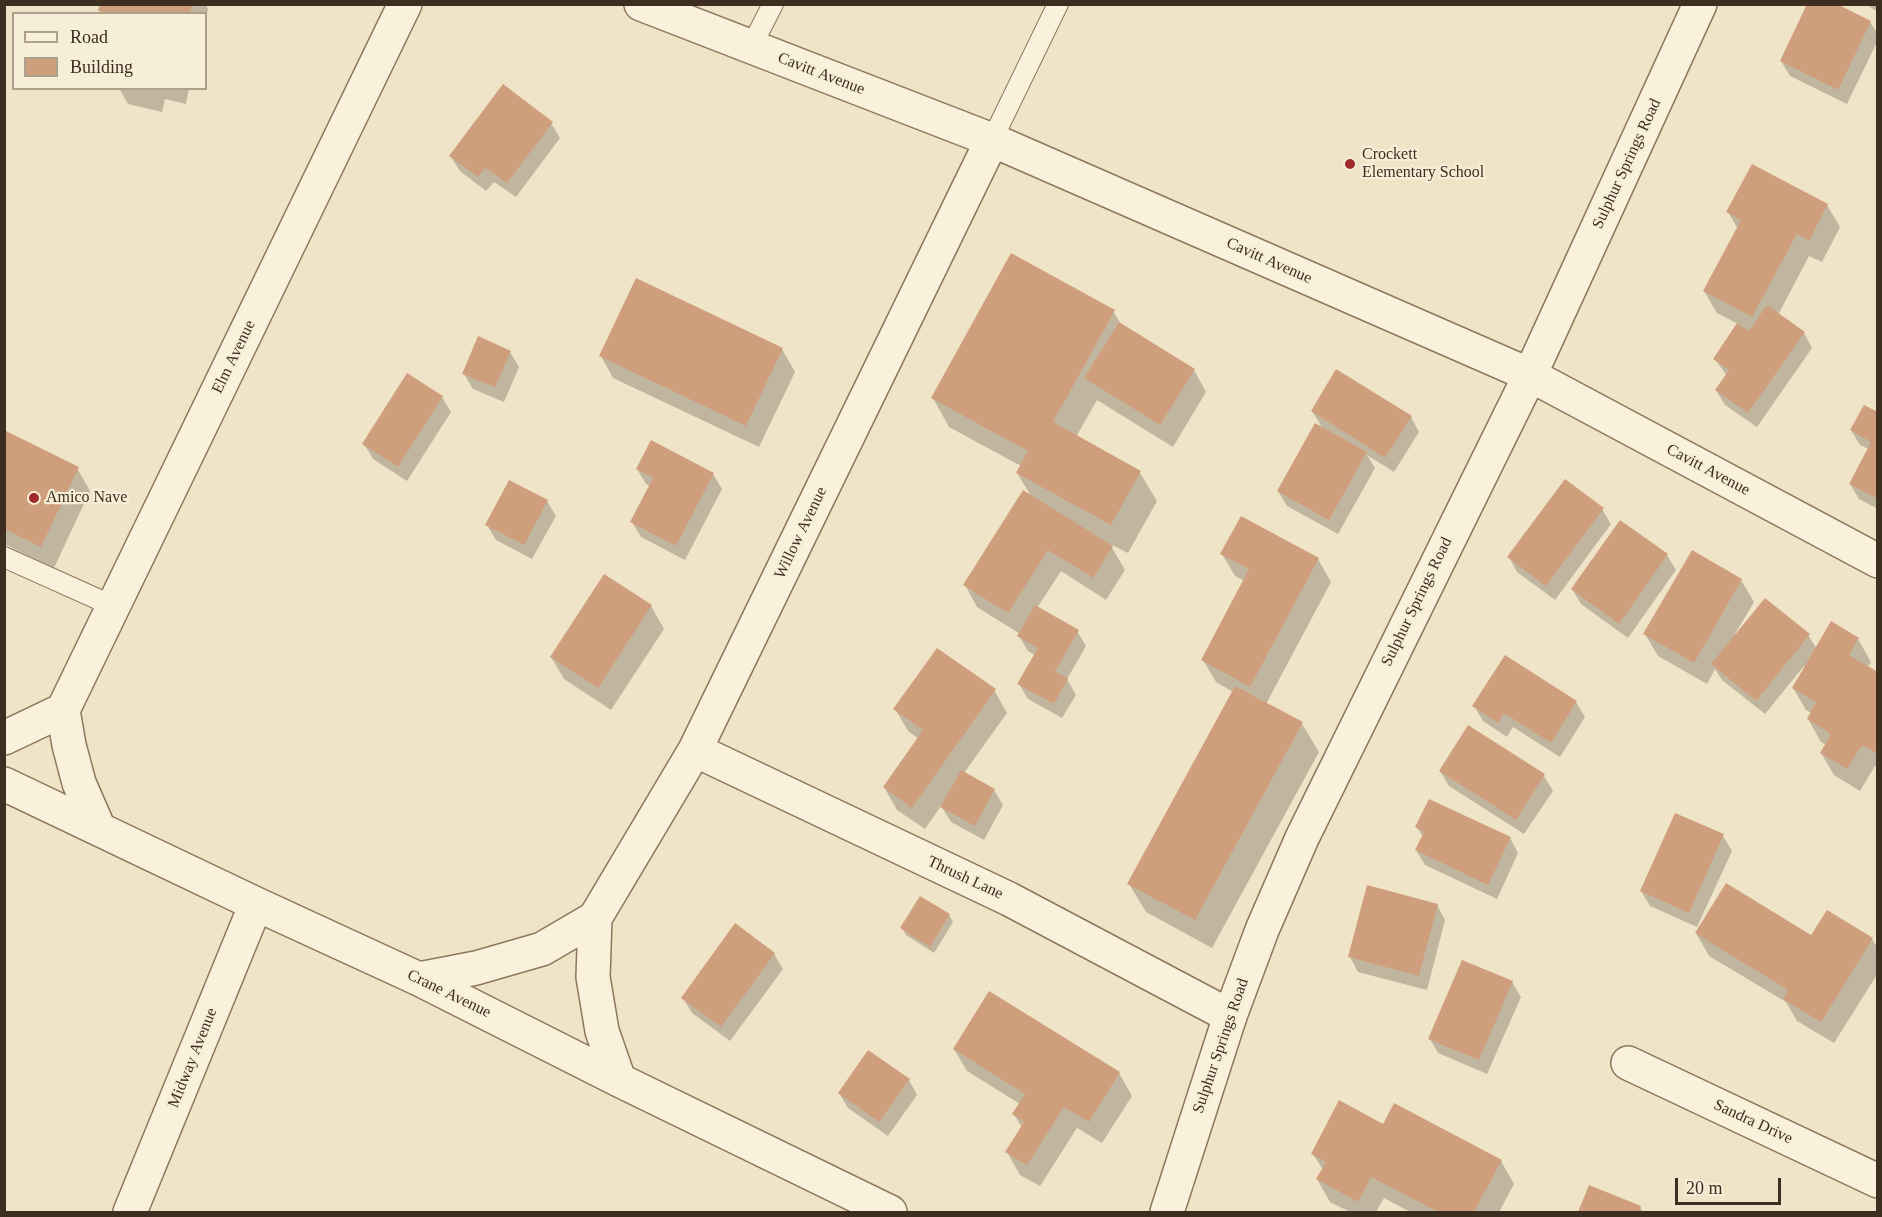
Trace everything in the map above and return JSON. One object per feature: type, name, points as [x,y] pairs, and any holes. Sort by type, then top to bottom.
[{"type":"street","name":"Elm Avenue","points":[[63,710],[405,4]]},
{"type":"street","name":"Cavitt Avenue","points":[[641,4],[992,140],[1530,375],[1878,561]]},
{"type":"street","name":"Sulphur Springs Road","points":[[1167,1212],[1230,1016],[1262,930],[1302,838],[1530,375],[1700,4]]},
{"type":"street","name":"Willow Avenue","points":[[619,1080],[602,1031],[593,977],[596,918],[695,750],[992,140]]},
{"type":"street","points":[[4,738],[63,710],[79,783],[99,830]]},
{"type":"street","name":"Thrush Lane","points":[[695,750],[1009,899],[1230,1016]]},
{"type":"street","name":"Crane Avenue","points":[[4,784],[418,979],[890,1212]]},
{"type":"street","name":"Midway Avenue","points":[[130,1212],[256,904]]},
{"type":"street","name":"Willow Avenue","points":[[418,979],[476,968],[542,950],[596,918]]},
{"type":"street","name":"Sandra Drive","points":[[1628,1063],[1878,1181]]},
{"type":"lane","points":[[752,47],[773,4]]},
{"type":"lane","points":[[992,140],[1058,4]]},
{"type":"lane","points":[[7,565],[113,606]]},
{"type":"building","points":[[100,4],[192,4],[190,12],[98,11]]},
{"type":"building","points":[[1807,4],[1837,4],[1871,21],[1838,90],[1780,61]]},
{"type":"building","points":[[503,84],[553,122],[507,183],[485,168],[478,177],[449,156]]},
{"type":"building","points":[[1752,164],[1828,204],[1809,241],[1797,234],[1752,317],[1703,291],[1741,220],[1726,212]]},
{"type":"building","points":[[1011,253],[1115,310],[1053,422],[1141,471],[1111,525],[1016,473],[1028,451],[931,398]]},
{"type":"building","points":[[636,278],[783,348],[746,426],[599,356]]},
{"type":"building","points":[[1767,305],[1805,332],[1748,413],[1715,390],[1729,370],[1713,359],[1737,323],[1749,331]]},
{"type":"building","points":[[1119,322],[1195,369],[1160,425],[1084,378]]},
{"type":"building","points":[[478,336],[511,351],[495,387],[462,374]]},
{"type":"building","points":[[1336,369],[1412,416],[1385,458],[1311,411]]},
{"type":"building","points":[[407,373],[443,396],[398,467],[362,444]]},
{"type":"building","points":[[1864,405],[1878,412],[1878,499],[1849,484],[1871,442],[1850,430]]},
{"type":"building","points":[[1315,423],[1367,452],[1329,520],[1277,491]]},
{"type":"building","name":"Amico Nave","points":[[4,430],[79,467],[41,547],[4,529]]},
{"type":"building","points":[[651,440],[714,473],[676,546],[630,522],[653,478],[636,469]]},
{"type":"building","points":[[1565,479],[1604,508],[1546,586],[1507,557]]},
{"type":"building","points":[[509,480],[548,500],[524,545],[485,525]]},
{"type":"building","points":[[1023,490],[1113,546],[1093,578],[1048,550],[1008,613],[963,585]]},
{"type":"building","points":[[1241,516],[1319,558],[1250,687],[1201,660],[1249,569],[1220,554]]},
{"type":"building","points":[[1620,520],[1668,554],[1619,624],[1571,589]]},
{"type":"building","points":[[1692,550],[1742,579],[1694,663],[1643,634]]},
{"type":"building","points":[[604,574],[652,605],[598,688],[550,657]]},
{"type":"building","points":[[1765,598],[1810,634],[1756,701],[1711,664]]},
{"type":"building","points":[[1035,605],[1079,630],[1055,671],[1068,679],[1054,704],[1017,684],[1038,648],[1017,636]]},
{"type":"building","points":[[1831,621],[1859,638],[1849,655],[1878,672],[1878,754],[1862,745],[1847,769],[1820,753],[1831,734],[1807,719],[1816,702],[1792,688]]},
{"type":"building","points":[[937,648],[996,689],[912,808],[883,787],[923,730],[893,709]]},
{"type":"building","points":[[1505,655],[1577,701],[1551,743],[1504,713],[1498,723],[1472,706]]},
{"type":"building","points":[[1235,686],[1303,722],[1195,920],[1127,884]]},
{"type":"building","points":[[1468,725],[1545,774],[1516,820],[1439,771]]},
{"type":"building","points":[[961,770],[995,789],[975,826],[940,807]]},
{"type":"building","points":[[1429,799],[1511,837],[1488,885],[1415,850],[1424,832],[1415,827]]},
{"type":"building","points":[[1675,813],[1724,834],[1689,913],[1640,891]]},
{"type":"building","points":[[1726,883],[1811,935],[1827,910],[1873,938],[1821,1022],[1783,999],[1788,990],[1695,933]]},
{"type":"building","points":[[1367,885],[1438,904],[1419,976],[1348,957]]},
{"type":"building","points":[[920,896],[950,914],[930,947],[900,928]]},
{"type":"building","points":[[735,923],[775,953],[721,1027],[681,998]]},
{"type":"building","points":[[1462,960],[1513,981],[1479,1060],[1428,1039]]},
{"type":"building","points":[[989,991],[1120,1072],[1089,1122],[1064,1107],[1027,1165],[1005,1152],[1024,1122],[1012,1114],[1025,1094],[953,1049]]},
{"type":"building","points":[[868,1050],[910,1079],[879,1122],[838,1093]]},
{"type":"building","points":[[1339,1100],[1383,1124],[1394,1103],[1502,1160],[1474,1212],[1438,1212],[1371,1177],[1358,1202],[1316,1179],[1326,1162],[1311,1154]]},
{"type":"building","points":[[1589,1185],[1641,1206],[1639,1212],[1578,1212]]},
{"type":"place","name":"Crockett Elementary School","points":[[1350,164]]},
{"type":"place","name":"Amico Nave","points":[[34,498]]}]
